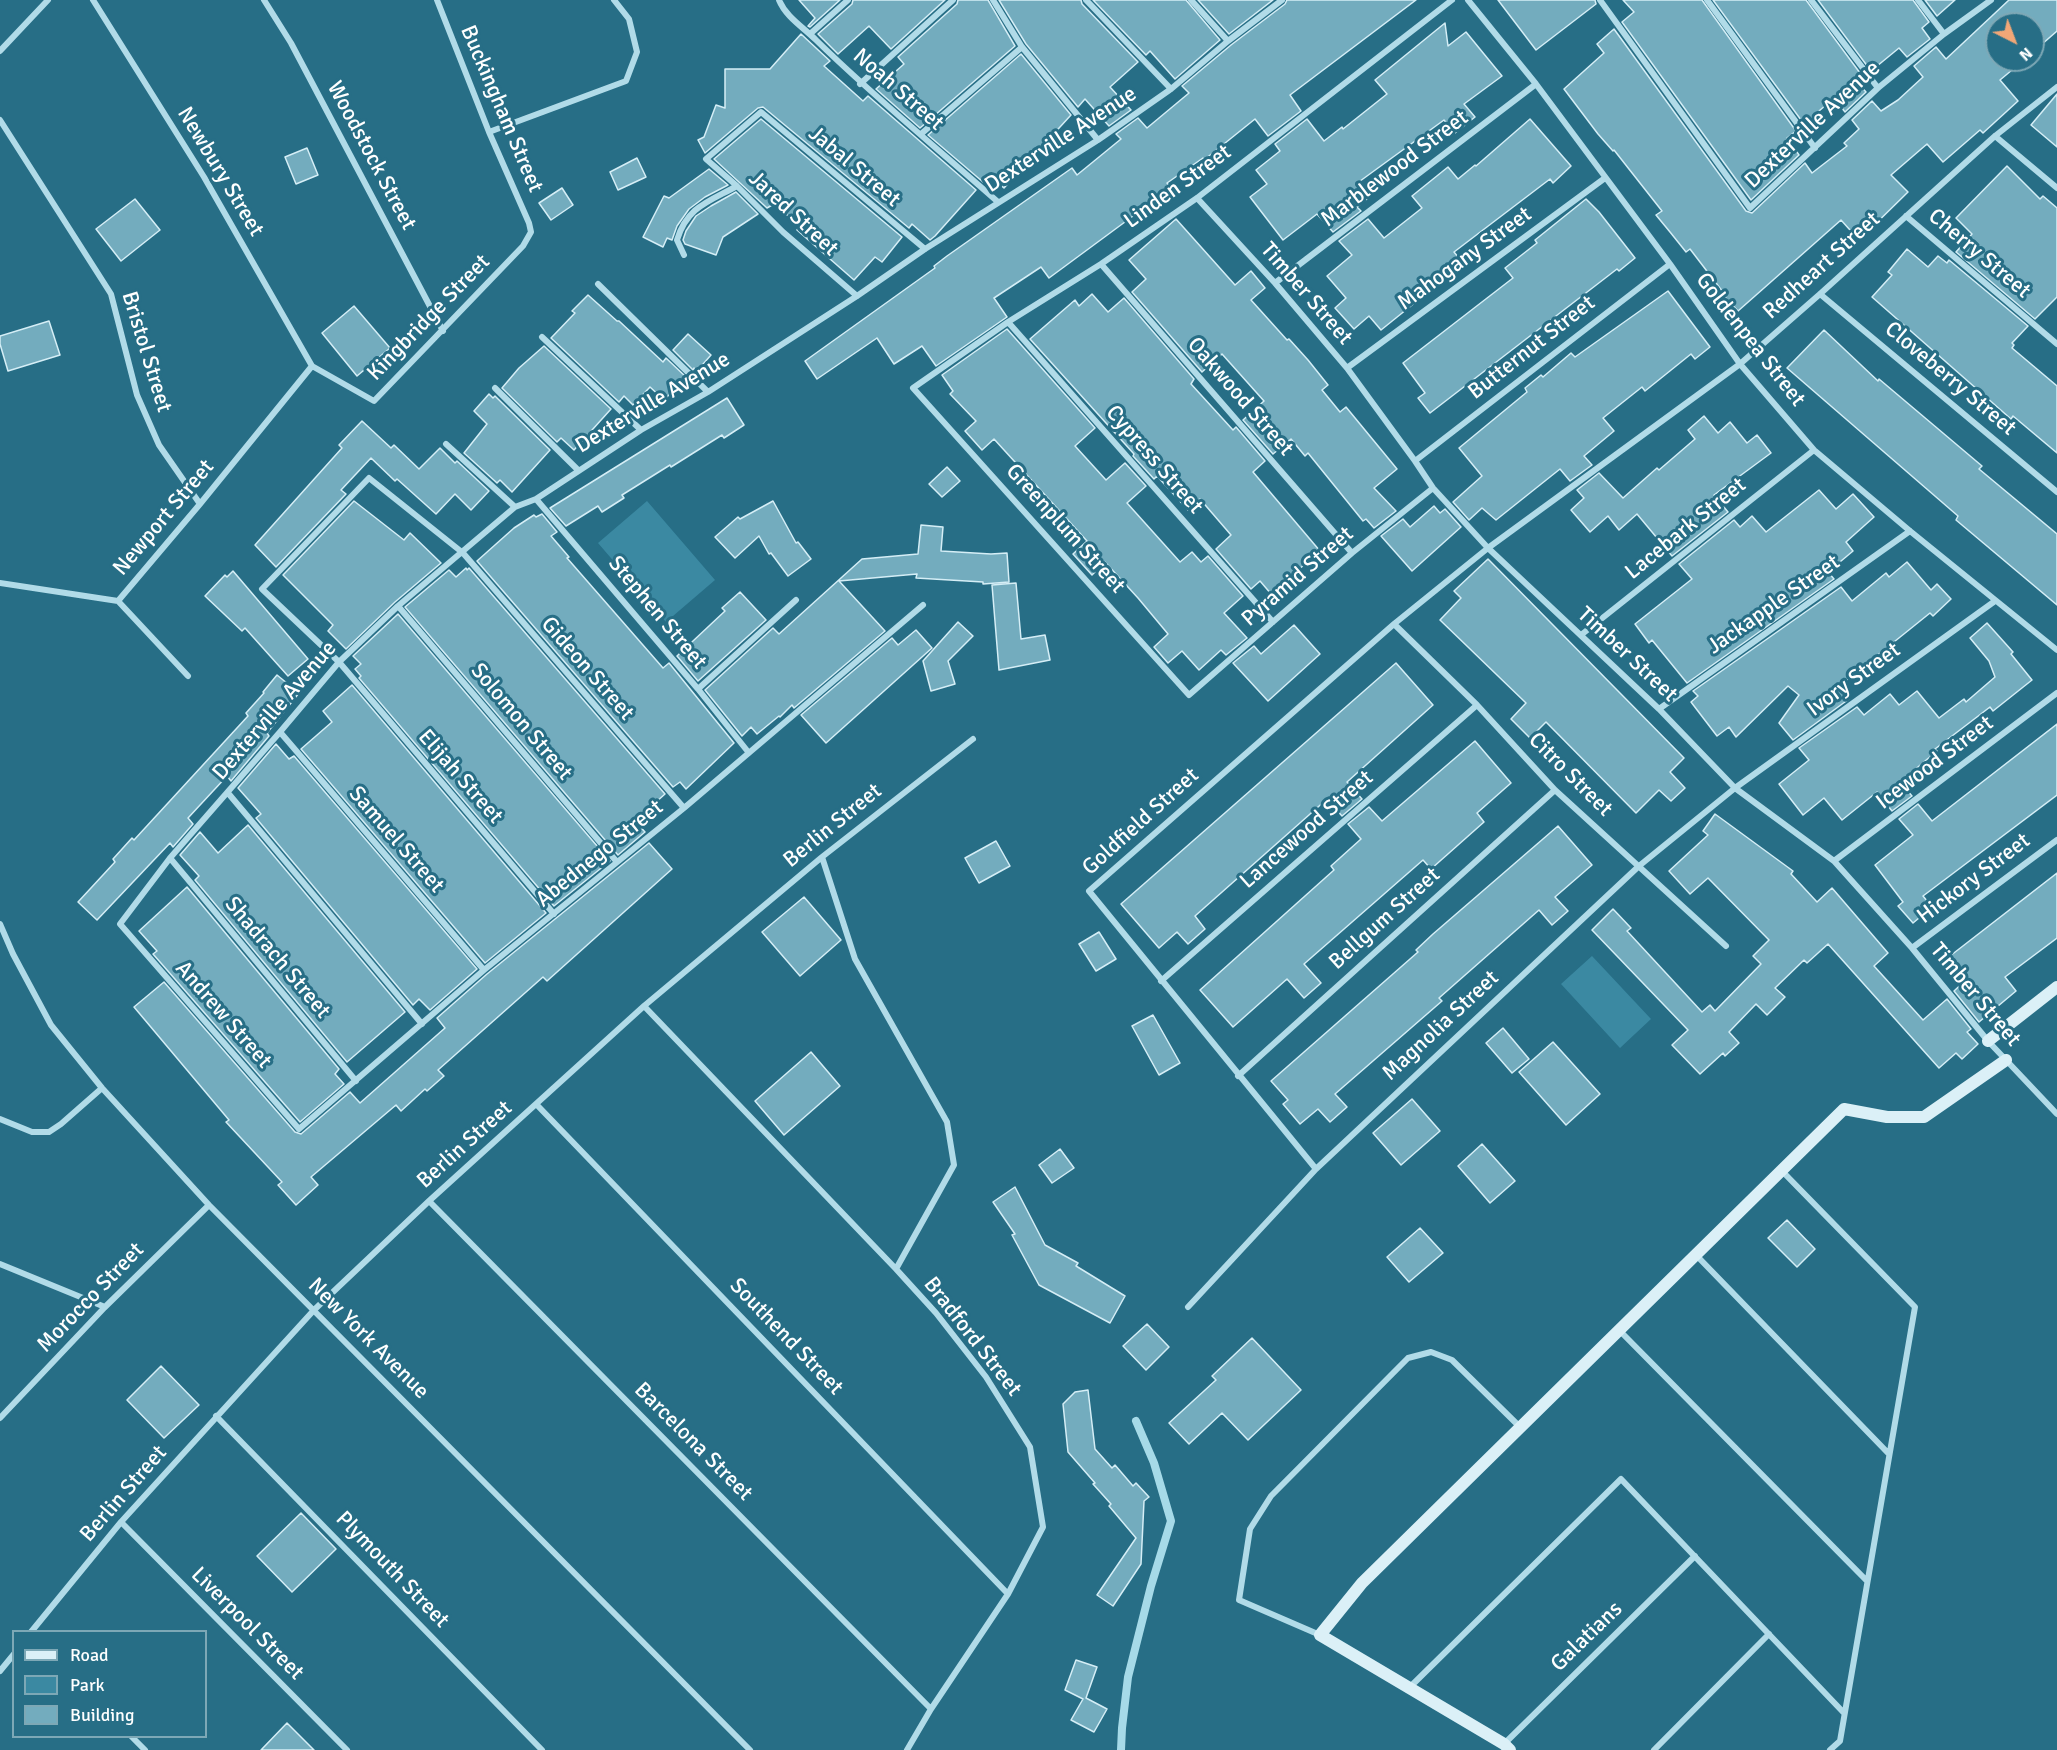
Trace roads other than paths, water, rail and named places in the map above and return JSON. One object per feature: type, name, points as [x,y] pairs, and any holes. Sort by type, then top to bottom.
[{"type":"street","points":[[0,51],[48,0]]},
{"type":"street","name":"Newbury Street","points":[[93,0],[204,177],[312,366]]},
{"type":"street","name":"Woodstock Street","points":[[264,0],[291,43],[442,331]]},
{"type":"street","name":"Buckingham Street","points":[[438,0],[531,232]]},
{"type":"street","points":[[489,132],[626,81],[637,52],[629,19],[614,0]]},
{"type":"street","name":"Noah Street","points":[[779,0],[783,11],[810,34],[860,84],[998,202]]},
{"type":"street","points":[[810,34],[848,0]]},
{"type":"street","points":[[860,84],[952,0]]},
{"type":"street","points":[[993,0],[1022,47],[1098,140]]},
{"type":"street","points":[[1086,0],[1171,90]]},
{"type":"street","points":[[1191,0],[1228,42]]},
{"type":"street","name":"Dexterville Avenue","points":[[120,924],[170,858],[339,662],[398,606],[515,507],[536,499],[641,430],[708,392],[857,296],[925,249],[1098,140],[1171,90],[1282,0]]},
{"type":"street","name":"Linden Street","points":[[913,388],[1008,322],[1101,264],[1197,198],[1452,0]]},
{"type":"street","name":"Goldenpea Street","points":[[1468,0],[1536,84],[1670,264],[1740,364],[1814,450],[2057,650]]},
{"type":"street","name":"Dexterville Avenue","points":[[1600,0],[1749,208],[1878,88],[1944,34],[1991,0]]},
{"type":"street","points":[[1707,0],[1815,148]]},
{"type":"street","points":[[1811,0],[1878,88]]},
{"type":"street","points":[[1918,0],[1944,34]]},
{"type":"street","points":[[921,135],[1022,47]]},
{"type":"street","name":"Marblewood Street","points":[[1275,283],[1536,84]]},
{"type":"street","name":"Redheart Street","points":[[1488,548],[1740,364],[1995,136],[2057,87]]},
{"type":"street","name":"Jabal Street","points":[[706,159],[761,112],[925,249]]},
{"type":"street","name":"Bristol Street","points":[[0,120],[111,294],[136,395],[159,445],[200,504]]},
{"type":"street","points":[[1995,136],[2057,188]]},
{"type":"street","name":"Jared Street","points":[[706,159],[783,232],[857,296]]},
{"type":"street","name":"Mahogany Street","points":[[1347,368],[1605,178]]},
{"type":"street","points":[[684,255],[677,240],[682,225],[691,212],[737,186]]},
{"type":"street","name":"Timber Street","points":[[1197,198],[1275,283],[1347,368],[1416,461],[1433,489],[1488,548],[1659,709],[1735,788],[1834,861],[1912,948],[1988,1041],[2057,1114]]},
{"type":"street","name":"Cherry Street","points":[[1906,216],[2057,344]]},
{"type":"street","name":"Kingbridge Street","points":[[312,366],[374,401],[523,246],[531,232]]},
{"type":"street","name":"Oakwood Street","points":[[1101,264],[1352,553]]},
{"type":"street","name":"Butternut Street","points":[[1416,461],[1670,264]]},
{"type":"street","points":[[598,284],[708,392]]},
{"type":"street","name":"Cloveberry Street","points":[[1820,294],[2057,492]]},
{"type":"street","name":"Cypress Street","points":[[1008,322],[1273,622]]},
{"type":"street","points":[[542,337],[641,430]]},
{"type":"street","name":"Newport Street","points":[[0,583],[118,601],[312,366]]},
{"type":"street","points":[[495,388],[578,470]]},
{"type":"street","name":"Greenplum Street","points":[[913,388],[1189,695]]},
{"type":"street","points":[[446,444],[515,507]]},
{"type":"street","name":"Lacebark Street","points":[[1581,636],[1814,450]]},
{"type":"street","name":"Gideon Street","points":[[339,662],[262,589],[369,478],[463,553],[684,808]]},
{"type":"street","name":"Pyramid Street","points":[[1189,695],[1352,553],[1433,489]]},
{"type":"street","name":"Stephen Street","points":[[536,499],[698,689],[749,753]]},
{"type":"street","name":"Jackapple Street","points":[[1659,709],[1910,531]]},
{"type":"street","name":"Goldfield Street","points":[[1316,1169],[1089,891],[1394,624],[1488,548]]},
{"type":"street","points":[[698,689],[796,600]]},
{"type":"street","points":[[118,601],[188,676]]},
{"type":"street","name":"Ivory Street","points":[[1735,788],[1995,601]]},
{"type":"street","name":"Abednego Street","points":[[299,1129],[484,970],[684,808],[923,605]]},
{"type":"street","name":"Solomon Street","points":[[398,606],[617,862]]},
{"type":"street","name":"Citro Street","points":[[1394,624],[1477,705],[1555,790],[1726,946]]},
{"type":"street","name":"Elijah Street","points":[[339,662],[554,914]]},
{"type":"street","name":"Icewood Street","points":[[1834,861],[2057,693]]},
{"type":"street","name":"Lancewood Street","points":[[1161,981],[1477,705]]},
{"type":"street","name":"Samuel Street","points":[[280,732],[484,970]]},
{"type":"street","name":"Berlin Street","points":[[33,1630],[121,1522],[216,1416],[314,1310],[429,1201],[644,1006],[822,857],[973,739]]},
{"type":"street","name":"Magnolia Street","points":[[1188,1307],[1316,1169],[1639,866],[1735,788]]},
{"type":"street","name":"Bellgum Street","points":[[1238,1076],[1555,790]]},
{"type":"street","points":[[228,793],[422,1024]]},
{"type":"street","name":"Hickory Street","points":[[1912,948],[2057,840]]},
{"type":"street","points":[[822,857],[855,959],[947,1122],[954,1165],[896,1269]]},
{"type":"street","name":"Shadrach Street","points":[[170,858],[357,1081]]},
{"type":"street","name":"New York Avenue","points":[[0,924],[13,954],[51,1025],[102,1088],[209,1205],[750,1750]]},
{"type":"street","name":"Andrew Street","points":[[120,924],[299,1129]]},
{"type":"street","points":[[1988,1041],[2057,987]]},
{"type":"street","name":"Bradford Street","points":[[644,1006],[936,1313],[986,1377],[1030,1448],[1043,1527],[1008,1594],[931,1709],[907,1750]]},
{"type":"street","points":[[1320,1635],[1362,1583],[1844,1109],[1887,1117],[1924,1116],[2006,1060]]},
{"type":"street","points":[[0,1119],[32,1132],[49,1132],[102,1088]]},
{"type":"street","name":"Southend Street","points":[[537,1105],[1008,1594]]},
{"type":"street","points":[[1782,1170],[1915,1307],[1839,1741],[1830,1750]]},
{"type":"street","name":"Barcelona Street","points":[[429,1201],[931,1709]]},
{"type":"street","name":"Morocco Street","points":[[0,1418],[105,1307],[209,1205]]},
{"type":"street","points":[[1695,1255],[1889,1454]]},
{"type":"street","points":[[0,1264],[105,1307]]},
{"type":"street","points":[[1618,1330],[1867,1581]]},
{"type":"street","points":[[1507,1747],[1320,1635],[1239,1600],[1250,1529],[1271,1496],[1408,1358],[1431,1352],[1452,1360],[1520,1427]]},
{"type":"street","name":"Plymouth Street","points":[[216,1416],[542,1750]]},
{"type":"street","points":[[1409,1688],[1621,1479],[1844,1713]]},
{"type":"street","name":"Liverpool Street","points":[[121,1522],[347,1750]]},
{"type":"street","name":"Galatians","points":[[1507,1747],[1695,1556]]},
{"type":"street","points":[[1654,1750],[1769,1634]]},
{"type":"street","points":[[0,1671],[12,1656]]},
{"type":"street","points":[[132,1738],[145,1750]]},
{"type":"waterway","points":[[1121,1750],[1128,1677],[1151,1586],[1171,1521],[1154,1463],[1136,1421]]}]
